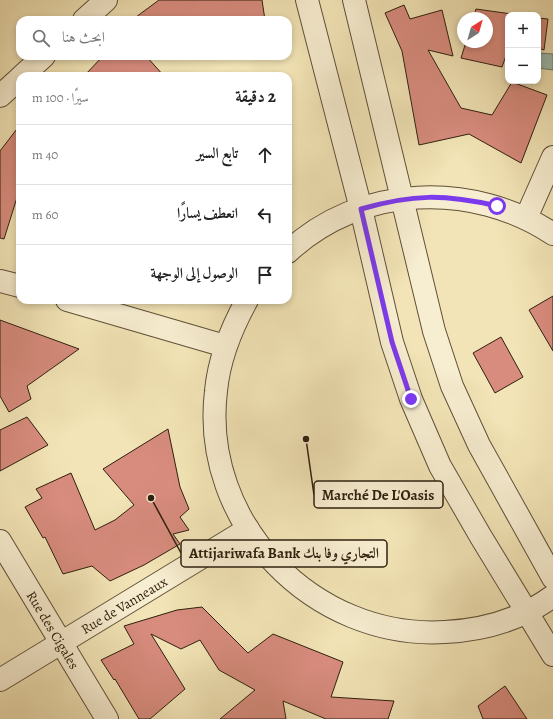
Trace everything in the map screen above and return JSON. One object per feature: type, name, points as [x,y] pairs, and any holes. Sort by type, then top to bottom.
[{"type":"street","points":[[88,16],[106,0]]},
{"type":"street","points":[[307,0],[361,209],[392,342],[411,399],[440,466],[481,537],[553,655]]},
{"type":"street","points":[[354,0],[434,331],[452,386],[479,445],[553,578]]},
{"type":"street","points":[[26,72],[40,60]]},
{"type":"street","points":[[0,96],[16,82]]},
{"type":"street","points":[[526,218],[553,157]]},
{"type":"street","points":[[292,248],[327,223],[361,209],[402,198],[436,196],[467,199],[497,206],[526,218],[553,234]]},
{"type":"street","points":[[0,281],[16,285]]},
{"type":"street","points":[[81,304],[225,346]]},
{"type":"street","points":[[245,304],[231,329],[225,346],[215,392],[214,420],[217,448],[228,489],[248,529],[272,562],[294,582],[318,600],[344,613],[372,624],[401,630],[423,632],[460,631],[489,625],[526,612],[553,596]]},
{"type":"street","name":"Rue de Vanneaux","points":[[0,680],[248,529]]},
{"type":"street","name":"Rue des Cigales","points":[[0,542],[107,719]]},
{"type":"shaded area","points":[[541,53],[553,54],[553,70],[541,68]]},
{"type":"building","points":[[159,0],[262,0],[264,16],[137,16]]},
{"type":"building","points":[[404,5],[410,19],[442,10],[453,56],[428,50],[461,108],[492,115],[511,84],[517,84],[547,95],[521,163],[469,134],[419,145],[402,51],[385,13]]},
{"type":"building","points":[[476,9],[505,13],[505,58],[502,67],[461,58],[464,48],[493,48],[493,12],[475,12]]},
{"type":"building","points":[[541,18],[548,19],[544,50],[541,49]]},
{"type":"building","points":[[99,60],[150,60],[160,72],[88,72]]},
{"type":"building","points":[[16,130],[16,201],[4,239],[0,238],[0,151]]},
{"type":"building","points":[[553,296],[553,351],[529,310]]},
{"type":"building","points":[[0,320],[79,349],[27,386],[31,399],[9,412],[0,396]]},
{"type":"building","points":[[501,337],[523,377],[495,393],[473,353]]},
{"type":"building","points":[[27,417],[48,445],[0,471],[0,430]]},
{"type":"building","points":[[168,429],[180,487],[189,509],[180,517],[189,530],[173,534],[180,544],[144,565],[110,581],[92,566],[63,574],[45,537],[43,538],[25,507],[42,498],[36,489],[71,473],[95,530],[115,520],[134,505],[103,469]]},
{"type":"building","points":[[202,607],[248,653],[273,634],[343,662],[331,697],[394,701],[388,719],[326,719],[283,701],[286,719],[220,719],[255,690],[219,670],[200,640],[181,649],[151,634],[185,689],[150,719],[139,719],[115,679],[114,680],[101,660],[134,644],[124,626],[177,610]]},
{"type":"building","points":[[505,686],[527,719],[483,719],[478,706]]},
{"type":"place","name":"Marché De L'Oasis","points":[[306,439]]},
{"type":"place","name":"Attijariwafa Bank التجاري وفا بنك","points":[[151,498]]},
{"type":"route","points":[[411,399],[392,342],[361,209],[382,202],[402,198],[436,196],[467,199],[497,206]]}]
